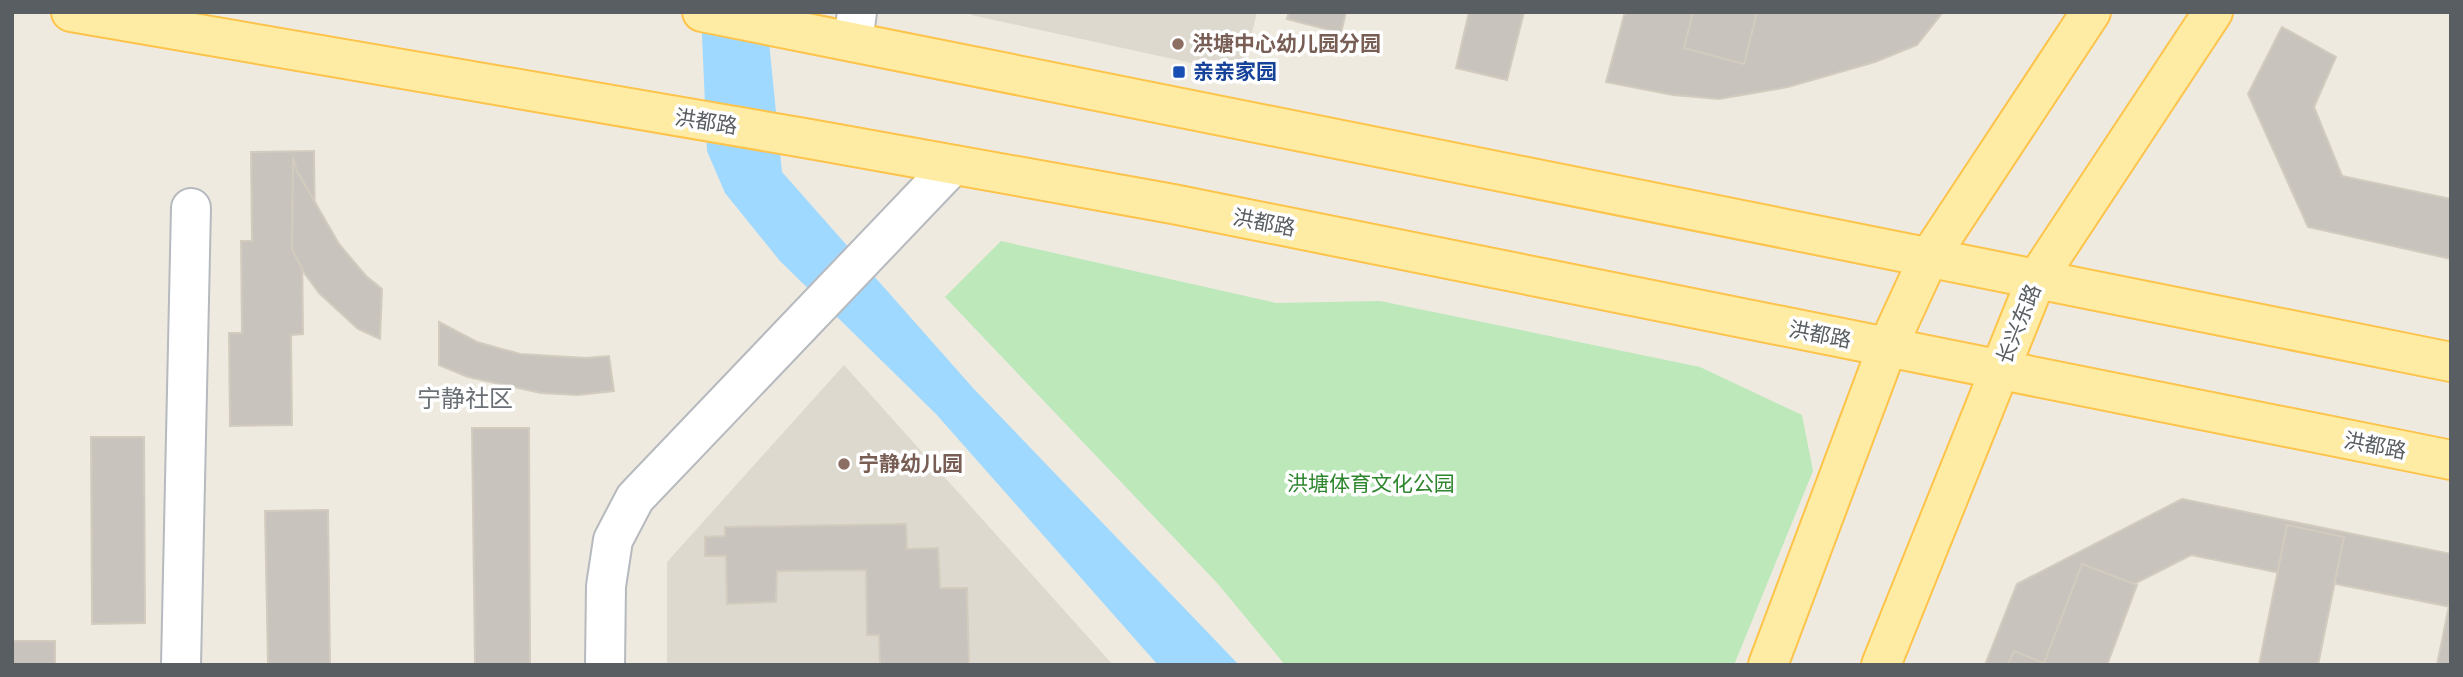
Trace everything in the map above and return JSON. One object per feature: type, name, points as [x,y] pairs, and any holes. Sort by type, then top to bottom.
[{"type":"main road","name":"洪都路","points":[[71,12],[1172,204],[2451,460]]},
{"type":"main road","points":[[702,12],[813,34],[855,27],[1928,259],[2451,362]]},
{"type":"main road","points":[[1768,665],[1887,348],[1928,259],[2091,12]]},
{"type":"main road","name":"长兴东路","points":[[1881,665],[2036,280],[2213,12]]},
{"type":"lane","points":[[605,665],[606,586],[613,540],[635,498],[953,165]]},
{"type":"lane","points":[[181,665],[191,208]]},
{"type":"shaded area","name":"洪塘中心幼儿园分园","points":[[972,12],[1257,12],[1242,74],[971,15]]},
{"type":"shaded area","name":"宁静幼儿园","points":[[844,365],[1113,665],[667,665],[667,562]]},
{"type":"green space","name":"洪塘体育文化公园","points":[[1001,241],[1276,303],[1380,301],[1700,367],[1802,415],[1813,471],[1734,665],[1285,665],[1218,584],[945,297]]},
{"type":"water","points":[[701,12],[766,12],[782,172],[973,388],[1239,665],[1158,665],[936,414],[780,261],[725,193],[707,151]]},
{"type":"building","points":[[1289,12],[1346,12],[1341,33],[1287,19]]},
{"type":"building","points":[[1469,12],[1524,12],[1507,80],[1456,68]]},
{"type":"building","points":[[1625,12],[1943,12],[1917,45],[1875,62],[1788,87],[1719,99],[1673,95],[1606,82]]},
{"type":"building","points":[[1693,12],[1757,12],[1744,64],[1684,48]]},
{"type":"building","points":[[2282,27],[2336,57],[2314,107],[2342,176],[2451,199],[2451,259],[2308,227],[2248,94]]},
{"type":"building","points":[[314,151],[315,243],[302,243],[303,334],[291,335],[292,425],[230,426],[229,333],[242,333],[241,241],[252,241],[251,152]]},
{"type":"building","points":[[293,158],[297,171],[339,244],[366,276],[382,289],[380,339],[358,329],[319,293],[292,249]]},
{"type":"building","points":[[439,322],[477,342],[520,354],[586,358],[609,356],[614,391],[577,395],[541,393],[468,377],[439,365]]},
{"type":"building","points":[[472,428],[529,428],[530,665],[475,665]]},
{"type":"building","points":[[91,437],[144,437],[145,623],[92,624]]},
{"type":"building","points":[[2182,499],[2451,554],[2451,607],[2191,555],[2069,617],[2051,665],[1985,665],[2017,584]]},
{"type":"building","points":[[328,510],[330,665],[268,665],[265,511]]},
{"type":"building","points":[[906,524],[907,549],[938,548],[940,588],[967,588],[969,665],[880,665],[879,635],[867,635],[866,570],[777,571],[776,602],[727,604],[726,556],[705,556],[705,537],[725,536],[725,527]]},
{"type":"building","points":[[2287,525],[2344,537],[2318,665],[2259,665]]},
{"type":"building","points":[[2082,564],[2137,585],[2107,665],[2008,665],[2014,651],[2044,663]]},
{"type":"building","points":[[2451,596],[2451,665],[2437,665]]},
{"type":"building","points":[[12,641],[55,641],[55,665],[12,665]]},
{"type":"place","name":"洪塘中心幼儿园分园","points":[[1178,44]]},
{"type":"place","name":"亲亲家园","points":[[1179,72]]},
{"type":"place","name":"宁静幼儿园","points":[[844,464]]},
{"type":"district","name":"宁静社区","points":[[465,399]]}]
